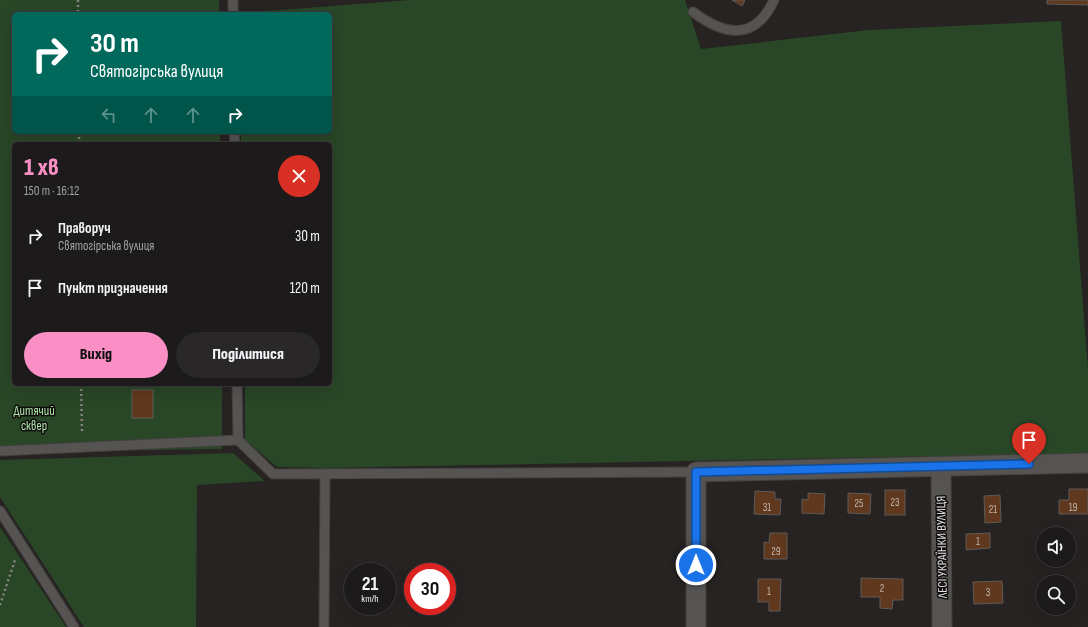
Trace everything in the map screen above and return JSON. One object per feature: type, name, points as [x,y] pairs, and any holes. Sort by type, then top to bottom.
[{"type":"street","points":[[696,627],[696,472],[1088,463]]},
{"type":"street","name":"ЛЕСІ УКРАЇНКИ ВУЛИЦЯ","points":[[941,467],[942,627]]},
{"type":"lane","points":[[233,0],[233,12]]},
{"type":"lane","points":[[693,12],[707,23],[737,32],[751,28],[764,16],[774,0]]},
{"type":"lane","points":[[237,386],[238,440],[273,474],[696,472]]},
{"type":"lane","points":[[0,451],[238,440]]},
{"type":"lane","points":[[324,627],[325,474]]},
{"type":"lane","points":[[0,511],[74,627]]},
{"type":"path","points":[[78,0],[78,12]]},
{"type":"path","points":[[81,386],[82,448]]},
{"type":"path","points":[[0,605],[20,542]]},
{"type":"green space","name":"Дитячий сквер","points":[[0,0],[219,0],[219,12],[12,12],[12,134],[220,134],[220,142],[12,142],[12,386],[222,386],[222,449],[0,452]]},
{"type":"green space","points":[[410,0],[685,0],[701,49],[869,30],[1061,21],[1088,369],[1088,453],[327,468],[277,467],[245,440],[245,386],[332,386],[332,142],[241,142],[241,134],[332,134],[332,12],[253,12]]},
{"type":"green space","points":[[233,453],[265,481],[197,485],[196,627],[84,627],[0,497],[0,460]]},
{"type":"green space","points":[[0,527],[66,627],[0,627]]},
{"type":"building","points":[[732,0],[745,0],[742,6]]},
{"type":"building","points":[[1047,0],[1088,0],[1088,5],[1047,4]]},
{"type":"building","points":[[132,390],[153,390],[153,418],[132,418]]},
{"type":"building","points":[[1069,489],[1088,489],[1088,514],[1059,514],[1059,500],[1069,500]]},
{"type":"building","points":[[885,490],[905,490],[905,515],[885,515]]},
{"type":"building","points":[[755,491],[775,492],[775,499],[781,499],[780,515],[754,514]]},
{"type":"building","points":[[808,493],[825,494],[824,514],[802,513],[802,499],[808,500]]},
{"type":"building","points":[[848,493],[871,494],[870,514],[848,513]]},
{"type":"building","points":[[1000,495],[1001,522],[985,523],[984,496]]},
{"type":"building","points":[[770,533],[787,533],[787,559],[764,559],[764,542],[769,543]]},
{"type":"building","points":[[990,533],[990,548],[966,550],[966,534]]},
{"type":"building","points":[[861,578],[903,579],[903,600],[893,600],[892,609],[880,608],[880,597],[861,597]]},
{"type":"building","points":[[758,579],[781,579],[780,611],[769,611],[769,602],[758,602]]},
{"type":"building","points":[[1002,581],[1003,603],[974,604],[973,582]]},
{"type":"route","points":[[696,565],[696,472],[1029,464]]}]
